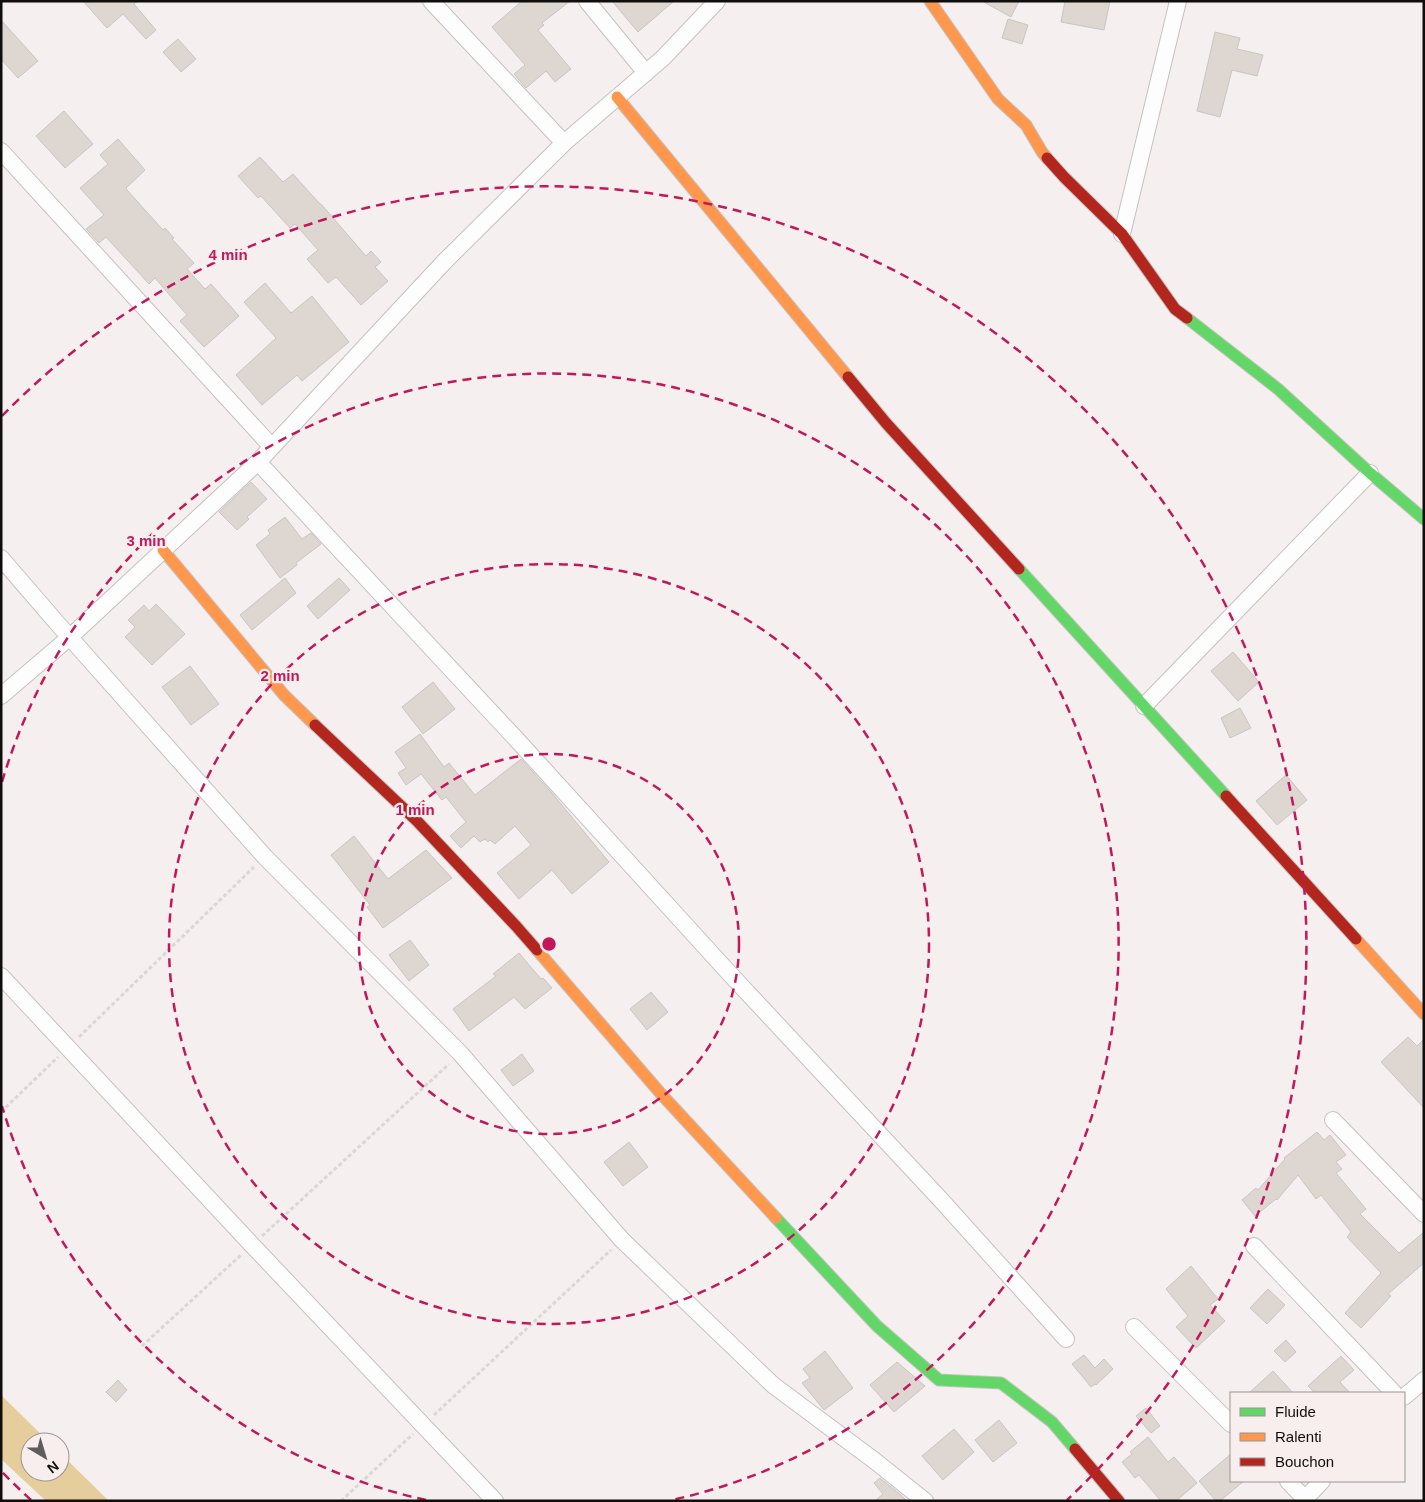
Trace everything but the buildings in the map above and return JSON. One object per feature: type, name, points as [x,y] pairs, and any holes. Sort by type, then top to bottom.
[{"type":"street","points":[[431,1],[564,143]]},
{"type":"street","points":[[587,1],[646,73]]},
{"type":"street","points":[[1,696],[70,637],[258,462],[444,262],[564,143],[663,58],[717,1]]},
{"type":"street","points":[[930,1],[998,98],[1026,125],[1042,152],[1064,177],[1122,234],[1175,309],[1278,389],[1370,473],[1424,519]]},
{"type":"street","points":[[1122,234],[1178,1]]},
{"type":"street","points":[[617,97],[886,422],[1424,1014]]},
{"type":"street","points":[[1,152],[272,447]]},
{"type":"street","points":[[258,462],[518,741],[737,982],[941,1200],[1066,1339]]},
{"type":"street","points":[[1144,706],[1370,473]]},
{"type":"street","points":[[163,550],[284,695],[417,821],[516,926],[662,1095],[877,1326],[939,1380],[1001,1383],[1052,1422],[1119,1501]]},
{"type":"street","points":[[1,558],[265,857],[460,1053],[622,1240],[773,1385],[925,1501]]},
{"type":"street","points":[[1,976],[252,1245],[495,1501]]},
{"type":"street","points":[[1333,1120],[1424,1214]]},
{"type":"street","points":[[1254,1246],[1393,1392]]},
{"type":"street","points":[[1134,1327],[1230,1423]]},
{"type":"street","points":[[1405,1396],[1424,1380]]},
{"type":"street","points":[[1289,1482],[1305,1500],[1321,1482]]},
{"type":"path","points":[[1,1112],[265,857]]},
{"type":"path","points":[[142,1346],[460,1053]]},
{"type":"path","points":[[341,1501],[622,1240]]},
{"type":"shaded area","points":[[1,1395],[39,1432],[20,1432],[20,1477],[1,1459]]},
{"type":"shaded area","points":[[70,1463],[109,1501],[46,1501],[26,1482],[70,1482]]},
{"type":"traffic: fast","points":[[1187,318],[1278,389],[1370,473],[1424,519]]},
{"type":"traffic: fast","points":[[1019,569],[1226,796]]},
{"type":"traffic: fast","points":[[776,1218],[877,1326],[939,1380],[1001,1383],[1052,1422],[1075,1449]]},
{"type":"traffic: slow","points":[[930,1],[998,99],[1026,125],[1047,158]]},
{"type":"traffic: slow","points":[[617,97],[848,377]]},
{"type":"traffic: slow","points":[[163,550],[284,695],[315,725]]},
{"type":"traffic: slow","points":[[1356,939],[1424,1014]]},
{"type":"traffic: slow","points":[[537,950],[662,1095],[776,1218]]},
{"type":"traffic: jam","points":[[1047,158],[1122,234],[1175,309],[1187,318]]},
{"type":"traffic: jam","points":[[848,377],[886,423],[1019,569]]},
{"type":"traffic: jam","points":[[315,725],[417,821],[537,950]]},
{"type":"traffic: jam","points":[[1226,796],[1356,939]]},
{"type":"traffic: jam","points":[[1075,1449],[1119,1501]]}]
